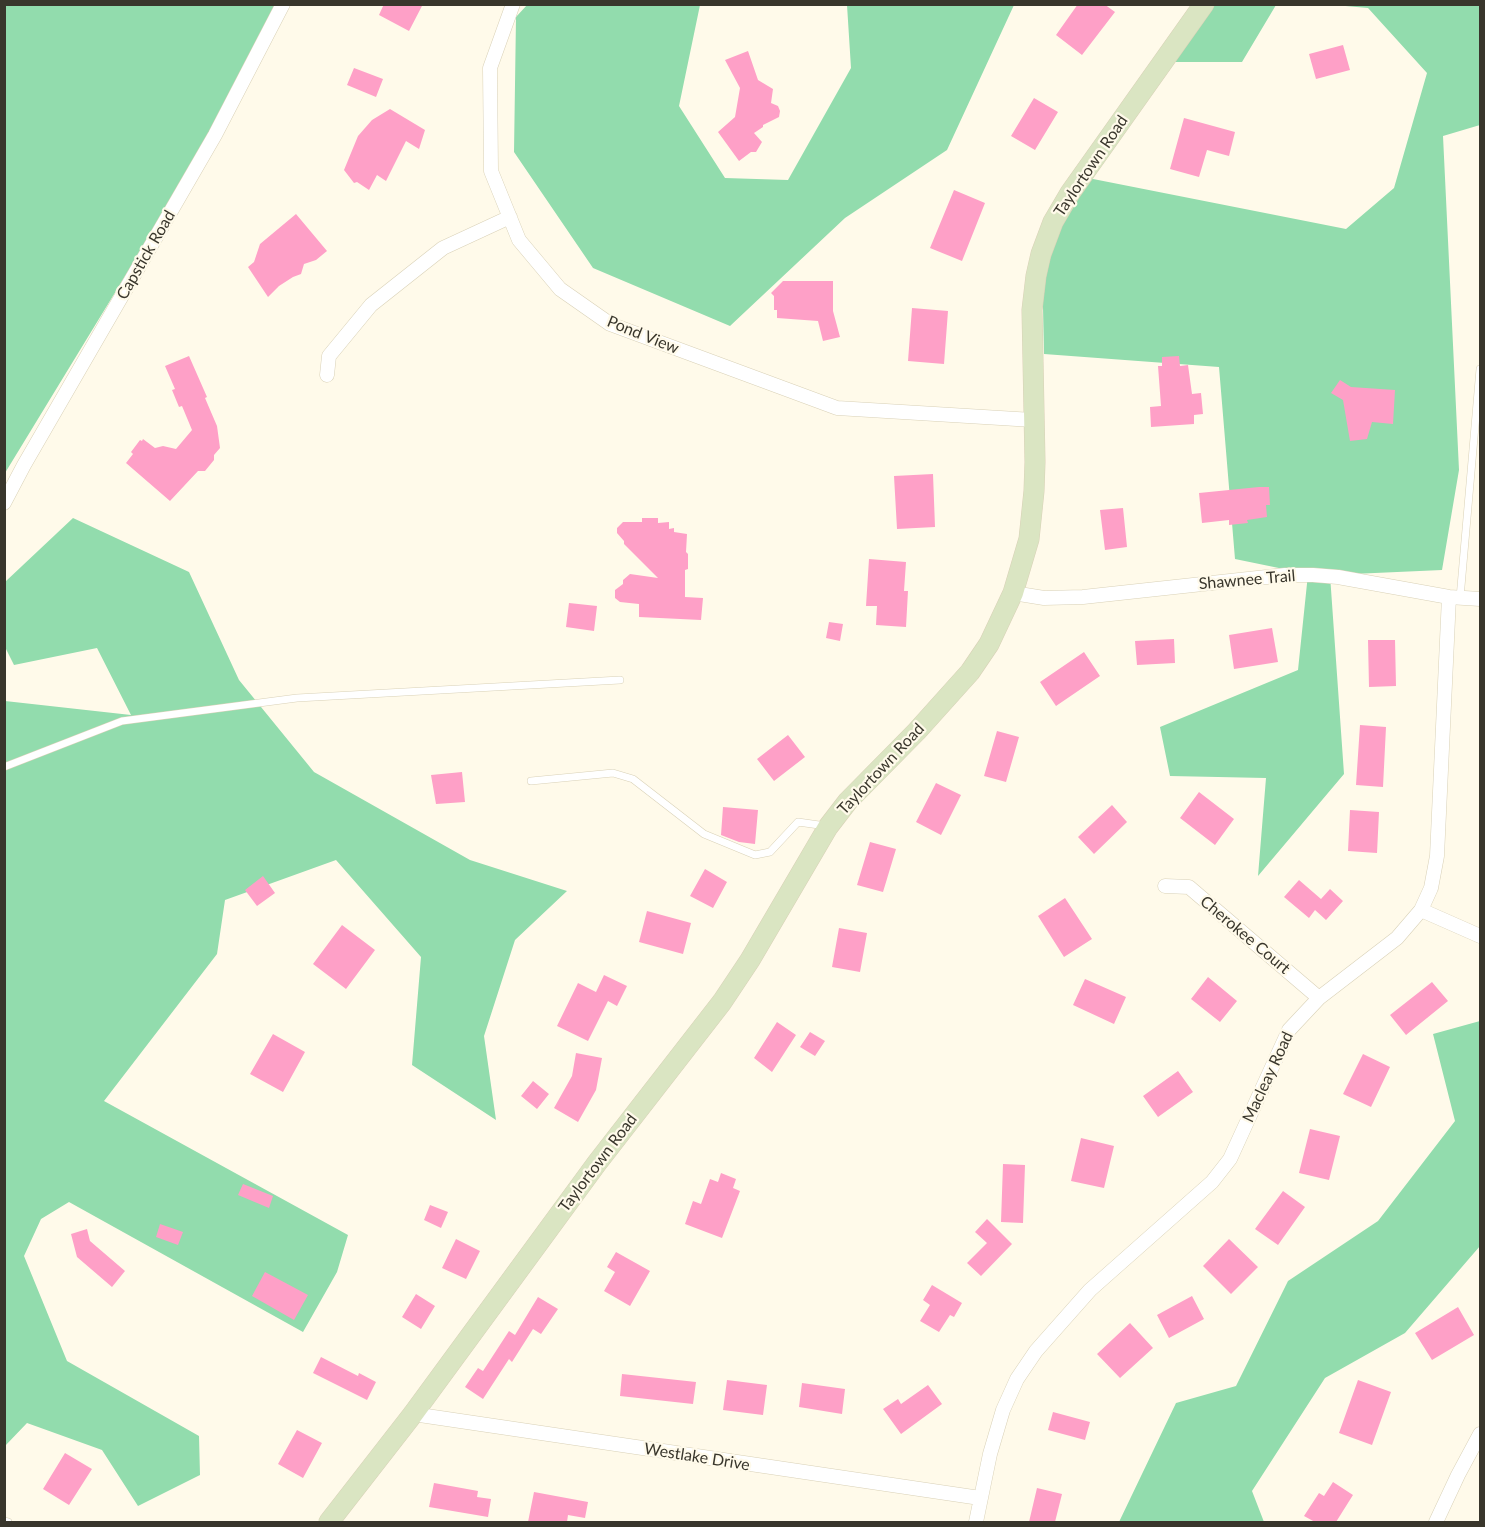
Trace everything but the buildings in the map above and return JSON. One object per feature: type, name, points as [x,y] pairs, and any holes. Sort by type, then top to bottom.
[{"type":"street","name":"Capstick Road","points":[[4,503],[215,135],[283,4]]},
{"type":"street","name":"Pond View","points":[[513,4],[490,68],[491,171],[519,240],[560,289],[610,324],[837,408],[1033,420]]},
{"type":"street","name":"Taylortown Road","points":[[329,1522],[413,1414],[597,1163],[722,1002],[750,960],[828,827],[848,801],[917,731],[970,672],[989,644],[1013,593],[1031,522],[1035,462],[1032,310],[1041,254],[1053,222],[1070,193],[1204,4]]},
{"type":"street","points":[[327,375],[329,356],[371,305],[442,248],[510,217]]},
{"type":"street","name":"Shawnee Trail","points":[[1013,593],[1044,598],[1083,597],[1285,575],[1313,575],[1480,599]]},
{"type":"street","name":"Macleay Road","points":[[976,1522],[990,1454],[1003,1410],[1017,1379],[1036,1351],[1090,1290],[1222,1171],[1230,1159],[1289,1030],[1319,998],[1409,927],[1422,910],[1431,888],[1437,856],[1455,597]]},
{"type":"street","name":"Cherokee Court","points":[[1165,886],[1189,887],[1319,998]]},
{"type":"street","points":[[1422,910],[1480,936]]},
{"type":"street","name":"Westlake Drive","points":[[413,1414],[980,1498]]},
{"type":"street","points":[[1436,1522],[1480,1434]]},
{"type":"lane","points":[[1455,597],[1480,369]]},
{"type":"lane","points":[[4,767],[122,721],[297,698],[620,680]]},
{"type":"lane","points":[[531,781],[613,773],[633,779],[704,834],[755,855],[770,852],[798,822],[828,827]]},
{"type":"green space","points":[[5,5],[279,5],[230,104],[5,473]]},
{"type":"green space","points":[[527,5],[700,5],[679,106],[725,178],[788,180],[851,68],[847,5],[1014,5],[947,150],[845,218],[730,326],[593,268],[514,152],[516,17]]},
{"type":"green space","points":[[1203,5],[1276,5],[1242,62],[1164,62]]},
{"type":"green space","points":[[1334,5],[1480,5],[1480,125],[1443,136],[1459,470],[1442,570],[1330,575],[1344,774],[1258,876],[1266,778],[1170,776],[1160,727],[1298,670],[1308,574],[1235,559],[1219,367],[1044,354],[1042,261],[1083,177],[1346,229],[1394,188],[1427,73],[1368,8]]},
{"type":"green space","points":[[73,518],[189,572],[239,680],[314,772],[470,860],[567,891],[515,940],[484,1036],[496,1120],[412,1065],[421,957],[336,860],[225,900],[217,954],[104,1101],[348,1235],[337,1272],[303,1332],[69,1202],[41,1219],[24,1256],[67,1361],[199,1436],[200,1475],[138,1506],[102,1450],[27,1423],[5,1446],[5,701],[131,715],[97,648],[14,665],[5,647],[5,582]]},
{"type":"green space","points":[[1480,1021],[1480,1246],[1405,1333],[1325,1378],[1252,1491],[1264,1522],[1119,1522],[1176,1403],[1236,1386],[1288,1281],[1378,1221],[1455,1121],[1433,1034]]}]
